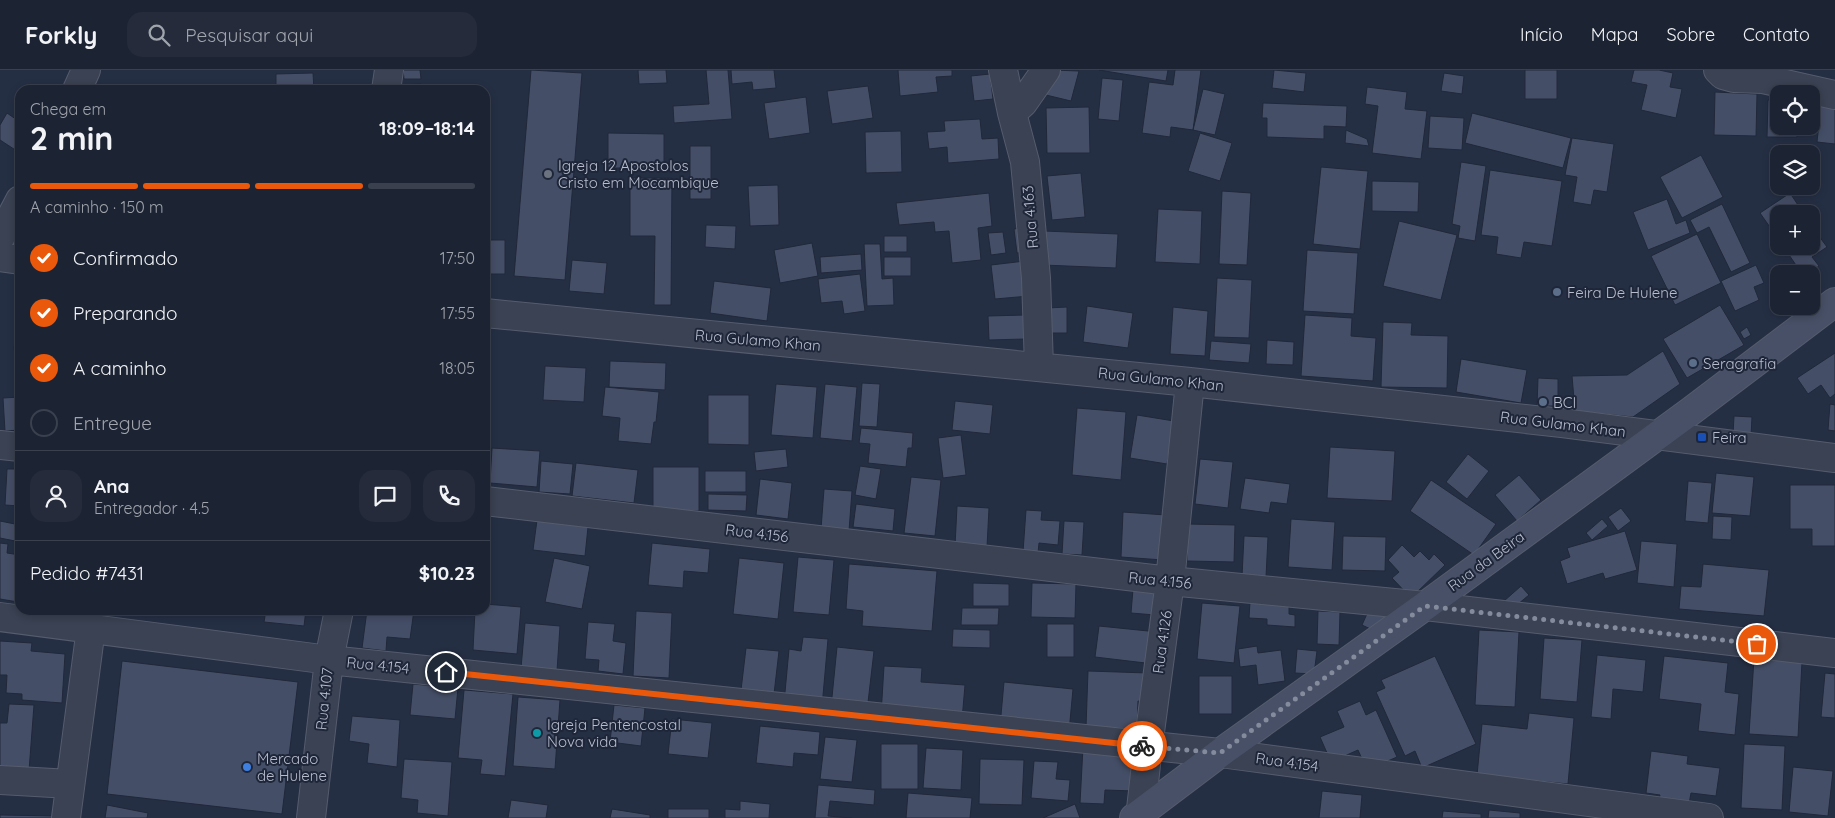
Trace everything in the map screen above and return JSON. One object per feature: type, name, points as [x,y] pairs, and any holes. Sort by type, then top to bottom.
[{"type":"main road","name":"Rua da Beira","points":[[1138,816],[1220,753],[1657,436],[1835,302]]},
{"type":"street","points":[[78,85],[86,70]]},
{"type":"street","points":[[387,85],[389,70]]},
{"type":"street","name":"Rua 4.163","points":[[1004,70],[1012,114],[1025,162],[1036,278],[1039,367]]},
{"type":"street","points":[[1012,114],[1023,103],[1046,70]]},
{"type":"street","points":[[1718,70],[1723,75],[1734,78],[1763,79],[1835,95]]},
{"type":"street","points":[[0,238],[15,210]]},
{"type":"street","points":[[0,258],[15,260]]},
{"type":"street","name":"Rua Gulamo Khan","points":[[490,314],[1190,382],[1835,458]]},
{"type":"street","name":"Rua 4.126","points":[[1138,816],[1170,581],[1190,382]]},
{"type":"street","points":[[0,445],[15,446]]},
{"type":"street","name":"Rua 4.156","points":[[490,502],[1170,581],[1425,606],[1835,653]]},
{"type":"street","name":"Rua 4.107","points":[[311,818],[328,660],[338,615]]},
{"type":"street","name":"Rua 4.154","points":[[0,617],[328,660],[1220,753],[1709,818]]},
{"type":"street","points":[[66,818],[90,628]]},
{"type":"street","points":[[0,780],[70,784]]},
{"type":"building","points":[[403,70],[420,70],[421,79],[404,79]]},
{"type":"building","name":"Igreja 12 Apostolos Cristo em Mocambique","points":[[531,70],[582,73],[565,280],[514,276]]},
{"type":"building","points":[[638,70],[666,70],[667,83],[639,84]]},
{"type":"building","points":[[706,70],[728,70],[732,119],[674,123],[673,106],[709,104]]},
{"type":"building","points":[[731,70],[774,70],[776,88],[753,90],[752,82],[732,84]]},
{"type":"building","points":[[898,70],[952,70],[952,76],[936,77],[938,92],[900,96]]},
{"type":"building","points":[[1053,70],[1079,71],[1071,101],[1046,95]]},
{"type":"building","points":[[1099,70],[1168,70],[1166,81]]},
{"type":"building","points":[[1175,70],[1201,70],[1193,130],[1171,127],[1170,137],[1142,133],[1149,82],[1173,85]]},
{"type":"building","points":[[1274,70],[1306,73],[1304,92],[1272,88]]},
{"type":"building","points":[[1525,70],[1557,70],[1557,99],[1525,99]]},
{"type":"building","points":[[1634,70],[1659,70],[1673,73],[1670,87],[1682,89],[1676,118],[1641,110],[1647,85],[1631,82]]},
{"type":"building","points":[[313,73],[314,85],[276,85],[276,74]]},
{"type":"building","points":[[1444,73],[1464,76],[1462,94],[1441,91]]},
{"type":"building","points":[[990,74],[993,99],[974,101],[971,76]]},
{"type":"building","points":[[1102,78],[1123,80],[1119,121],[1098,119]]},
{"type":"building","points":[[868,86],[873,118],[832,124],[827,91]]},
{"type":"building","points":[[1367,87],[1407,92],[1405,109],[1427,111],[1421,159],[1372,153],[1378,106],[1365,104]]},
{"type":"building","points":[[1203,89],[1225,94],[1215,135],[1193,130]]},
{"type":"building","points":[[1715,92],[1757,94],[1756,136],[1714,135]]},
{"type":"building","points":[[806,97],[810,133],[769,139],[764,103]]},
{"type":"building","points":[[1768,100],[1770,100],[1770,135],[1797,135],[1797,137],[1767,137]]},
{"type":"building","points":[[1263,103],[1347,106],[1346,127],[1324,126],[1324,139],[1267,137],[1267,118],[1262,118]]},
{"type":"building","points":[[1821,104],[1835,106],[1835,144],[1817,142],[1818,135],[1820,135]]},
{"type":"building","points":[[1089,107],[1090,153],[1047,153],[1046,108]]},
{"type":"building","points":[[7,113],[15,119],[15,150],[0,140],[0,125]]},
{"type":"building","points":[[1472,113],[1571,138],[1563,168],[1465,143]]},
{"type":"building","points":[[1430,116],[1464,118],[1462,150],[1428,148]]},
{"type":"building","points":[[980,119],[982,139],[998,138],[999,159],[948,163],[947,147],[929,149],[927,132],[945,131],[944,121]]},
{"type":"building","points":[[1346,130],[1367,139],[1369,146],[1345,143]]},
{"type":"building","points":[[901,131],[902,172],[866,173],[865,132]]},
{"type":"building","points":[[608,133],[664,134],[664,168],[608,168]]},
{"type":"building","points":[[1200,133],[1232,143],[1220,181],[1188,171]]},
{"type":"building","points":[[1572,138],[1614,144],[1607,192],[1594,190],[1591,205],[1573,202],[1577,177],[1565,175]]},
{"type":"building","points":[[690,146],[711,146],[711,199],[690,199]]},
{"type":"building","points":[[1701,155],[1723,197],[1682,218],[1660,177]]},
{"type":"building","points":[[1461,162],[1486,166],[1475,241],[1458,238],[1460,226],[1452,224]]},
{"type":"building","points":[[1321,167],[1368,171],[1360,249],[1313,244]]},
{"type":"building","points":[[1490,170],[1562,181],[1552,246],[1524,242],[1521,258],[1496,254],[1498,237],[1481,235]]},
{"type":"building","points":[[1081,173],[1085,217],[1052,220],[1047,176]]},
{"type":"building","points":[[630,178],[672,178],[671,305],[654,305],[655,236],[630,236]]},
{"type":"building","points":[[1372,181],[1419,182],[1418,212],[1372,211]]},
{"type":"building","points":[[778,185],[779,225],[750,226],[748,186]]},
{"type":"building","points":[[1222,191],[1251,193],[1247,265],[1219,264]]},
{"type":"building","points":[[989,193],[992,226],[978,228],[981,260],[952,263],[949,231],[935,232],[934,222],[899,225],[896,203]]},
{"type":"building","points":[[1787,195],[1791,195],[1798,205],[1772,205]]},
{"type":"building","points":[[1667,199],[1676,224],[1686,220],[1690,233],[1648,250],[1633,212]]},
{"type":"building","points":[[1722,204],[1750,263],[1731,272],[1709,227],[1697,233],[1690,220]]},
{"type":"building","points":[[1770,206],[1770,227],[1760,213]]},
{"type":"building","points":[[1158,209],[1202,211],[1200,264],[1155,262]]},
{"type":"building","points":[[1399,221],[1457,235],[1441,300],[1383,286]]},
{"type":"building","points":[[706,225],[736,226],[735,249],[705,247]]},
{"type":"building","points":[[1027,227],[1029,252],[1017,253],[1014,229]]},
{"type":"building","points":[[1044,231],[1118,234],[1116,268],[1043,265]]},
{"type":"building","points":[[1003,232],[1006,253],[991,255],[988,233]]},
{"type":"building","points":[[1697,234],[1721,283],[1675,305],[1651,256]]},
{"type":"building","points":[[884,236],[907,236],[907,252],[884,252]]},
{"type":"building","points":[[1820,237],[1827,247],[1820,252]]},
{"type":"building","points":[[490,240],[505,240],[505,274],[490,274]]},
{"type":"building","points":[[812,243],[818,276],[780,283],[774,250]]},
{"type":"building","points":[[864,244],[880,244],[882,279],[893,278],[894,305],[867,306]]},
{"type":"building","points":[[1307,250],[1358,253],[1354,314],[1303,311]]},
{"type":"building","points":[[861,254],[862,270],[821,273],[820,257]]},
{"type":"building","points":[[1789,255],[1815,255],[1812,257],[1818,265],[1796,265]]},
{"type":"building","points":[[884,257],[911,257],[911,276],[884,276]]},
{"type":"building","points":[[572,260],[607,263],[604,294],[569,291]]},
{"type":"building","points":[[1025,261],[1029,296],[995,299],[991,265]]},
{"type":"building","points":[[1756,265],[1764,283],[1754,287],[1759,300],[1735,311],[1721,281]]},
{"type":"building","points":[[860,274],[865,311],[844,314],[842,301],[821,303],[818,279]]},
{"type":"building","points":[[1217,278],[1252,280],[1249,338],[1214,337]]},
{"type":"building","points":[[714,281],[771,288],[767,321],[710,313]]},
{"type":"building","points":[[1720,305],[1744,345],[1687,378],[1663,339]]},
{"type":"building","points":[[1087,306],[1133,313],[1128,348],[1083,342]]},
{"type":"building","points":[[1067,307],[1067,333],[1047,333],[1047,308]]},
{"type":"building","points":[[1173,307],[1208,311],[1205,356],[1170,354]]},
{"type":"building","points":[[1025,315],[1025,339],[989,340],[988,316]]},
{"type":"building","points":[[1305,315],[1352,318],[1351,336],[1376,338],[1373,381],[1301,376]]},
{"type":"building","points":[[1383,322],[1412,323],[1411,335],[1448,336],[1447,388],[1381,387]]},
{"type":"building","points":[[1747,327],[1751,335],[1744,339],[1740,332]]},
{"type":"building","points":[[1267,340],[1294,342],[1293,365],[1266,364]]},
{"type":"building","points":[[1211,341],[1251,344],[1249,363],[1209,360]]},
{"type":"building","points":[[1663,351],[1680,384],[1633,417],[1575,411],[1572,376],[1627,375]]},
{"type":"building","points":[[1835,353],[1835,394],[1830,398],[1821,385],[1808,394],[1797,378]]},
{"type":"building","points":[[1461,359],[1527,370],[1521,403],[1456,392]]},
{"type":"building","points":[[610,361],[666,363],[665,390],[609,387]]},
{"type":"building","points":[[545,366],[586,368],[584,402],[543,400]]},
{"type":"building","points":[[1538,378],[1558,379],[1558,406],[1537,406]]},
{"type":"building","points":[[862,383],[880,384],[877,427],[859,426]]},
{"type":"building","points":[[776,384],[817,387],[813,438],[771,435]]},
{"type":"building","points":[[825,384],[857,387],[852,441],[820,438]]},
{"type":"building","points":[[605,387],[659,392],[656,422],[654,422],[651,444],[618,441],[620,418],[602,416]]},
{"type":"building","points":[[708,395],[749,395],[749,445],[708,444]]},
{"type":"building","points":[[15,397],[15,430],[5,431],[3,398]]},
{"type":"building","points":[[955,401],[993,405],[990,434],[952,430]]},
{"type":"building","points":[[1830,404],[1835,405],[1835,431],[1828,430]]},
{"type":"building","points":[[1077,408],[1126,412],[1121,480],[1072,475]]},
{"type":"building","points":[[1137,415],[1174,421],[1167,464],[1130,458]]},
{"type":"building","points":[[1734,416],[1752,417],[1751,436],[1733,435]]},
{"type":"building","points":[[861,428],[913,433],[912,448],[908,448],[906,467],[868,463],[870,444],[859,443]]},
{"type":"building","points":[[961,435],[966,475],[943,478],[938,438]]},
{"type":"building","points":[[1330,447],[1395,451],[1392,501],[1327,498]]},
{"type":"building","points":[[492,448],[540,451],[537,487],[490,483]]},
{"type":"building","points":[[786,449],[788,467],[756,471],[754,452]]},
{"type":"building","points":[[1468,454],[1489,471],[1467,499],[1446,482]]},
{"type":"building","points":[[1200,459],[1233,462],[1228,508],[1195,504]]},
{"type":"building","points":[[541,461],[573,464],[570,494],[539,492]]},
{"type":"building","points":[[576,463],[638,470],[634,503],[572,496]]},
{"type":"building","points":[[860,466],[881,469],[876,499],[855,495]]},
{"type":"building","points":[[653,467],[699,467],[699,511],[653,511]]},
{"type":"building","points":[[7,469],[15,469],[15,506],[5,505]]},
{"type":"building","points":[[705,471],[746,471],[746,492],[705,492]]},
{"type":"building","points":[[1716,473],[1754,477],[1750,516],[1712,513]]},
{"type":"building","points":[[1519,475],[1541,500],[1517,521],[1495,495]]},
{"type":"building","points":[[911,477],[941,480],[935,536],[904,533]]},
{"type":"building","points":[[1245,478],[1290,484],[1287,504],[1271,502],[1269,513],[1240,509]]},
{"type":"building","points":[[760,479],[792,483],[788,519],[756,515]]},
{"type":"building","points":[[1431,480],[1496,524],[1474,555],[1410,511]]},
{"type":"building","points":[[1688,481],[1712,483],[1708,523],[1685,521]]},
{"type":"building","points":[[1790,485],[1835,485],[1835,546],[1812,546],[1812,529],[1790,529]]},
{"type":"building","points":[[824,489],[852,491],[849,531],[821,529]]},
{"type":"building","points":[[708,494],[747,495],[746,511],[708,510]]},
{"type":"building","points":[[856,504],[895,509],[893,531],[853,527]]},
{"type":"building","points":[[957,506],[989,508],[987,547],[955,546]]},
{"type":"building","points":[[1621,508],[1631,521],[1618,531],[1608,517]]},
{"type":"building","points":[[1026,510],[1042,511],[1041,520],[1060,521],[1058,545],[1039,543],[1038,553],[1023,552]]},
{"type":"building","points":[[1123,512],[1166,515],[1163,560],[1121,557]]},
{"type":"building","points":[[1713,516],[1732,517],[1731,540],[1712,539]]},
{"type":"building","points":[[1291,519],[1335,522],[1332,570],[1288,567]]},
{"type":"building","points":[[1602,519],[1608,526],[1592,540],[1586,533]]},
{"type":"building","points":[[537,520],[588,527],[585,556],[533,550]]},
{"type":"building","points":[[0,521],[15,524],[15,541],[0,538]]},
{"type":"building","points":[[1064,521],[1084,522],[1082,555],[1062,554]]},
{"type":"building","points":[[1188,524],[1235,525],[1234,562],[1187,561]]},
{"type":"building","points":[[1625,531],[1637,570],[1605,579],[1603,573],[1567,584],[1560,561],[1570,557],[1567,548]]},
{"type":"building","points":[[1244,536],[1268,537],[1266,577],[1242,576]]},
{"type":"building","points":[[1343,536],[1386,537],[1385,571],[1342,570]]},
{"type":"building","points":[[1641,541],[1677,544],[1674,587],[1637,583]]},
{"type":"building","points":[[0,543],[8,544],[7,553],[15,554],[15,602],[0,599]]},
{"type":"building","points":[[652,543],[710,549],[708,573],[684,571],[683,588],[648,585]]},
{"type":"building","points":[[1402,545],[1414,557],[1420,551],[1429,560],[1434,554],[1445,565],[1411,598],[1392,578],[1399,572],[1388,560]]},
{"type":"building","points":[[798,557],[834,560],[829,615],[793,612]]},
{"type":"building","points":[[554,558],[590,566],[582,609],[545,602]]},
{"type":"building","points":[[739,558],[784,563],[778,619],[733,614]]},
{"type":"building","points":[[849,564],[937,571],[932,631],[862,626],[863,611],[846,609]]},
{"type":"building","points":[[1703,564],[1769,570],[1764,616],[1679,609],[1681,586],[1701,587]]},
{"type":"building","points":[[973,583],[1009,584],[1009,606],[973,606]]},
{"type":"building","points":[[1032,583],[1076,584],[1075,618],[1031,617]]},
{"type":"building","points":[[1521,586],[1529,595],[1512,609],[1504,601]]},
{"type":"building","points":[[1133,589],[1157,591],[1155,615],[1131,613]]},
{"type":"building","points":[[1250,602],[1289,604],[1289,614],[1295,615],[1295,627],[1267,625],[1267,619],[1249,618]]},
{"type":"building","points":[[1202,603],[1240,606],[1234,663],[1197,659]]},
{"type":"building","points":[[490,604],[521,607],[517,654],[473,650],[475,615],[490,615]]},
{"type":"building","points":[[1370,607],[1389,616],[1381,634],[1362,625]]},
{"type":"building","points":[[962,608],[999,608],[998,625],[961,625]]},
{"type":"building","points":[[636,611],[672,613],[669,678],[633,676]]},
{"type":"building","points":[[1318,611],[1340,612],[1339,645],[1317,644]]},
{"type":"building","points":[[265,615],[305,615],[304,626],[264,622]]},
{"type":"building","points":[[366,615],[413,615],[410,639],[387,637],[386,651],[362,648]]},
{"type":"building","points":[[588,622],[615,624],[613,641],[626,643],[623,674],[598,671],[599,660],[585,659]]},
{"type":"building","points":[[525,623],[560,626],[557,671],[521,668]]},
{"type":"building","points":[[1047,624],[1074,624],[1074,657],[1047,657]]},
{"type":"building","points":[[1099,626],[1158,632],[1154,664],[1095,657]]},
{"type":"building","points":[[953,629],[990,630],[990,648],[952,647]]},
{"type":"building","points":[[1479,630],[1519,632],[1515,707],[1475,705]]},
{"type":"building","points":[[803,637],[828,639],[822,707],[784,703],[789,649],[801,651]]},
{"type":"building","points":[[1544,638],[1582,640],[1577,702],[1540,699]]},
{"type":"building","points":[[0,641],[32,643],[31,651],[65,654],[62,703],[22,700],[22,694],[6,693],[7,675],[0,675]]},
{"type":"building","points":[[1257,646],[1258,653],[1281,650],[1285,681],[1258,685],[1256,665],[1240,667],[1238,649]]},
{"type":"building","points":[[837,647],[874,651],[867,711],[831,707]]},
{"type":"building","points":[[746,648],[779,651],[774,694],[741,690]]},
{"type":"building","points":[[1297,649],[1317,651],[1314,674],[1295,673]]},
{"type":"building","points":[[1597,655],[1646,660],[1643,692],[1613,689],[1611,719],[1591,717]]},
{"type":"building","points":[[1435,656],[1476,744],[1422,768],[1415,751],[1405,756],[1376,692],[1385,688],[1381,680]]},
{"type":"building","points":[[1664,656],[1728,663],[1725,692],[1739,694],[1735,735],[1698,731],[1701,704],[1659,699]]},
{"type":"building","points":[[1754,659],[1802,662],[1798,737],[1749,734]]},
{"type":"building","points":[[122,661],[298,682],[282,814],[107,794]]},
{"type":"building","points":[[884,666],[922,668],[921,682],[965,685],[962,720],[881,715]]},
{"type":"building","points":[[1088,671],[1148,673],[1147,702],[1138,701],[1137,729],[1086,727]]},
{"type":"building","points":[[1825,673],[1835,674],[1835,718],[1821,717]]},
{"type":"building","points":[[1199,676],[1232,676],[1232,714],[1199,714]]},
{"type":"building","points":[[1004,682],[1073,689],[1069,732],[1000,726]]},
{"type":"building","points":[[413,684],[458,688],[455,719],[410,715]]},
{"type":"building","points":[[464,690],[513,694],[505,776],[480,774],[482,760],[458,758]]},
{"type":"building","name":"Igreja Pentencostal Nova vida","points":[[518,697],[560,700],[555,769],[513,766]]},
{"type":"building","points":[[1360,701],[1366,715],[1376,710],[1397,757],[1367,770],[1358,750],[1331,762],[1320,737],[1344,727],[1337,711]]},
{"type":"building","points":[[9,704],[34,705],[29,771],[0,769],[0,723],[7,723]]},
{"type":"building","points":[[614,705],[645,708],[641,746],[610,742]]},
{"type":"building","points":[[1529,713],[1574,718],[1568,784],[1477,775],[1482,724],[1527,729]]},
{"type":"building","points":[[352,716],[400,720],[397,767],[367,763],[369,744],[349,741]]},
{"type":"building","points":[[672,719],[712,723],[708,758],[668,754]]},
{"type":"building","points":[[760,726],[820,732],[818,755],[794,753],[793,767],[756,763]]},
{"type":"building","points":[[825,737],[857,740],[852,782],[820,779]]},
{"type":"building","points":[[881,744],[918,744],[918,789],[881,789]]},
{"type":"building","points":[[1744,744],[1785,746],[1782,810],[1741,808]]},
{"type":"building","points":[[1083,747],[1136,750],[1134,791],[1105,790],[1104,804],[1080,803]]},
{"type":"building","points":[[926,748],[963,750],[961,790],[923,788]]},
{"type":"building","points":[[1651,751],[1688,756],[1687,764],[1720,768],[1716,796],[1691,793],[1689,804],[1659,800],[1660,795],[1646,793]]},
{"type":"building","points":[[404,759],[452,762],[448,816],[417,813],[418,800],[401,798]]},
{"type":"building","points":[[980,759],[1024,760],[1022,805],[979,804]]},
{"type":"building","points":[[1034,761],[1058,762],[1056,779],[1070,780],[1068,801],[1031,798]]},
{"type":"building","points":[[1793,767],[1833,771],[1828,816],[1789,812]]},
{"type":"building","points":[[818,785],[875,790],[874,805],[830,801],[828,816],[852,818],[815,818]]},
{"type":"building","points":[[1322,791],[1362,795],[1360,818],[1319,818]]},
{"type":"building","points":[[908,793],[972,798],[970,818],[906,818]]},
{"type":"building","points":[[511,800],[548,805],[546,818],[508,818]]},
{"type":"building","points":[[740,801],[770,804],[769,818],[725,818],[725,809],[740,810]]},
{"type":"building","points":[[1075,804],[1080,818],[1043,818]]},
{"type":"building","points":[[107,805],[148,813],[147,818],[105,818]]},
{"type":"building","points":[[612,809],[650,815],[650,818],[610,818]]},
{"type":"building","points":[[668,809],[709,809],[709,818],[668,818]]},
{"type":"building","points":[[1489,810],[1520,813],[1520,818],[1488,818]]},
{"type":"building","points":[[1443,811],[1481,814],[1481,818],[1442,818]]},
{"type":"building","points":[[0,815],[56,816],[56,818],[0,818]]},
{"type":"way so far","points":[[1142,746],[1220,753],[1425,606],[1757,644]]},
{"type":"place","name":"Igreja 12 Apostolos Cristo em Mocambique","points":[[548,174]]},
{"type":"place","name":"Feira De Hulene","points":[[1557,292]]},
{"type":"place","name":"Seragrafia","points":[[1693,363]]},
{"type":"place","name":"BCI","points":[[1543,402]]},
{"type":"place","name":"Feira","points":[[1702,437]]},
{"type":"place","name":"Igreja Pentencostal Nova vida","points":[[537,733]]},
{"type":"place","name":"Mercado de Hulene","points":[[247,767]]},
{"type":"route","points":[[446,672],[1142,746]]}]
